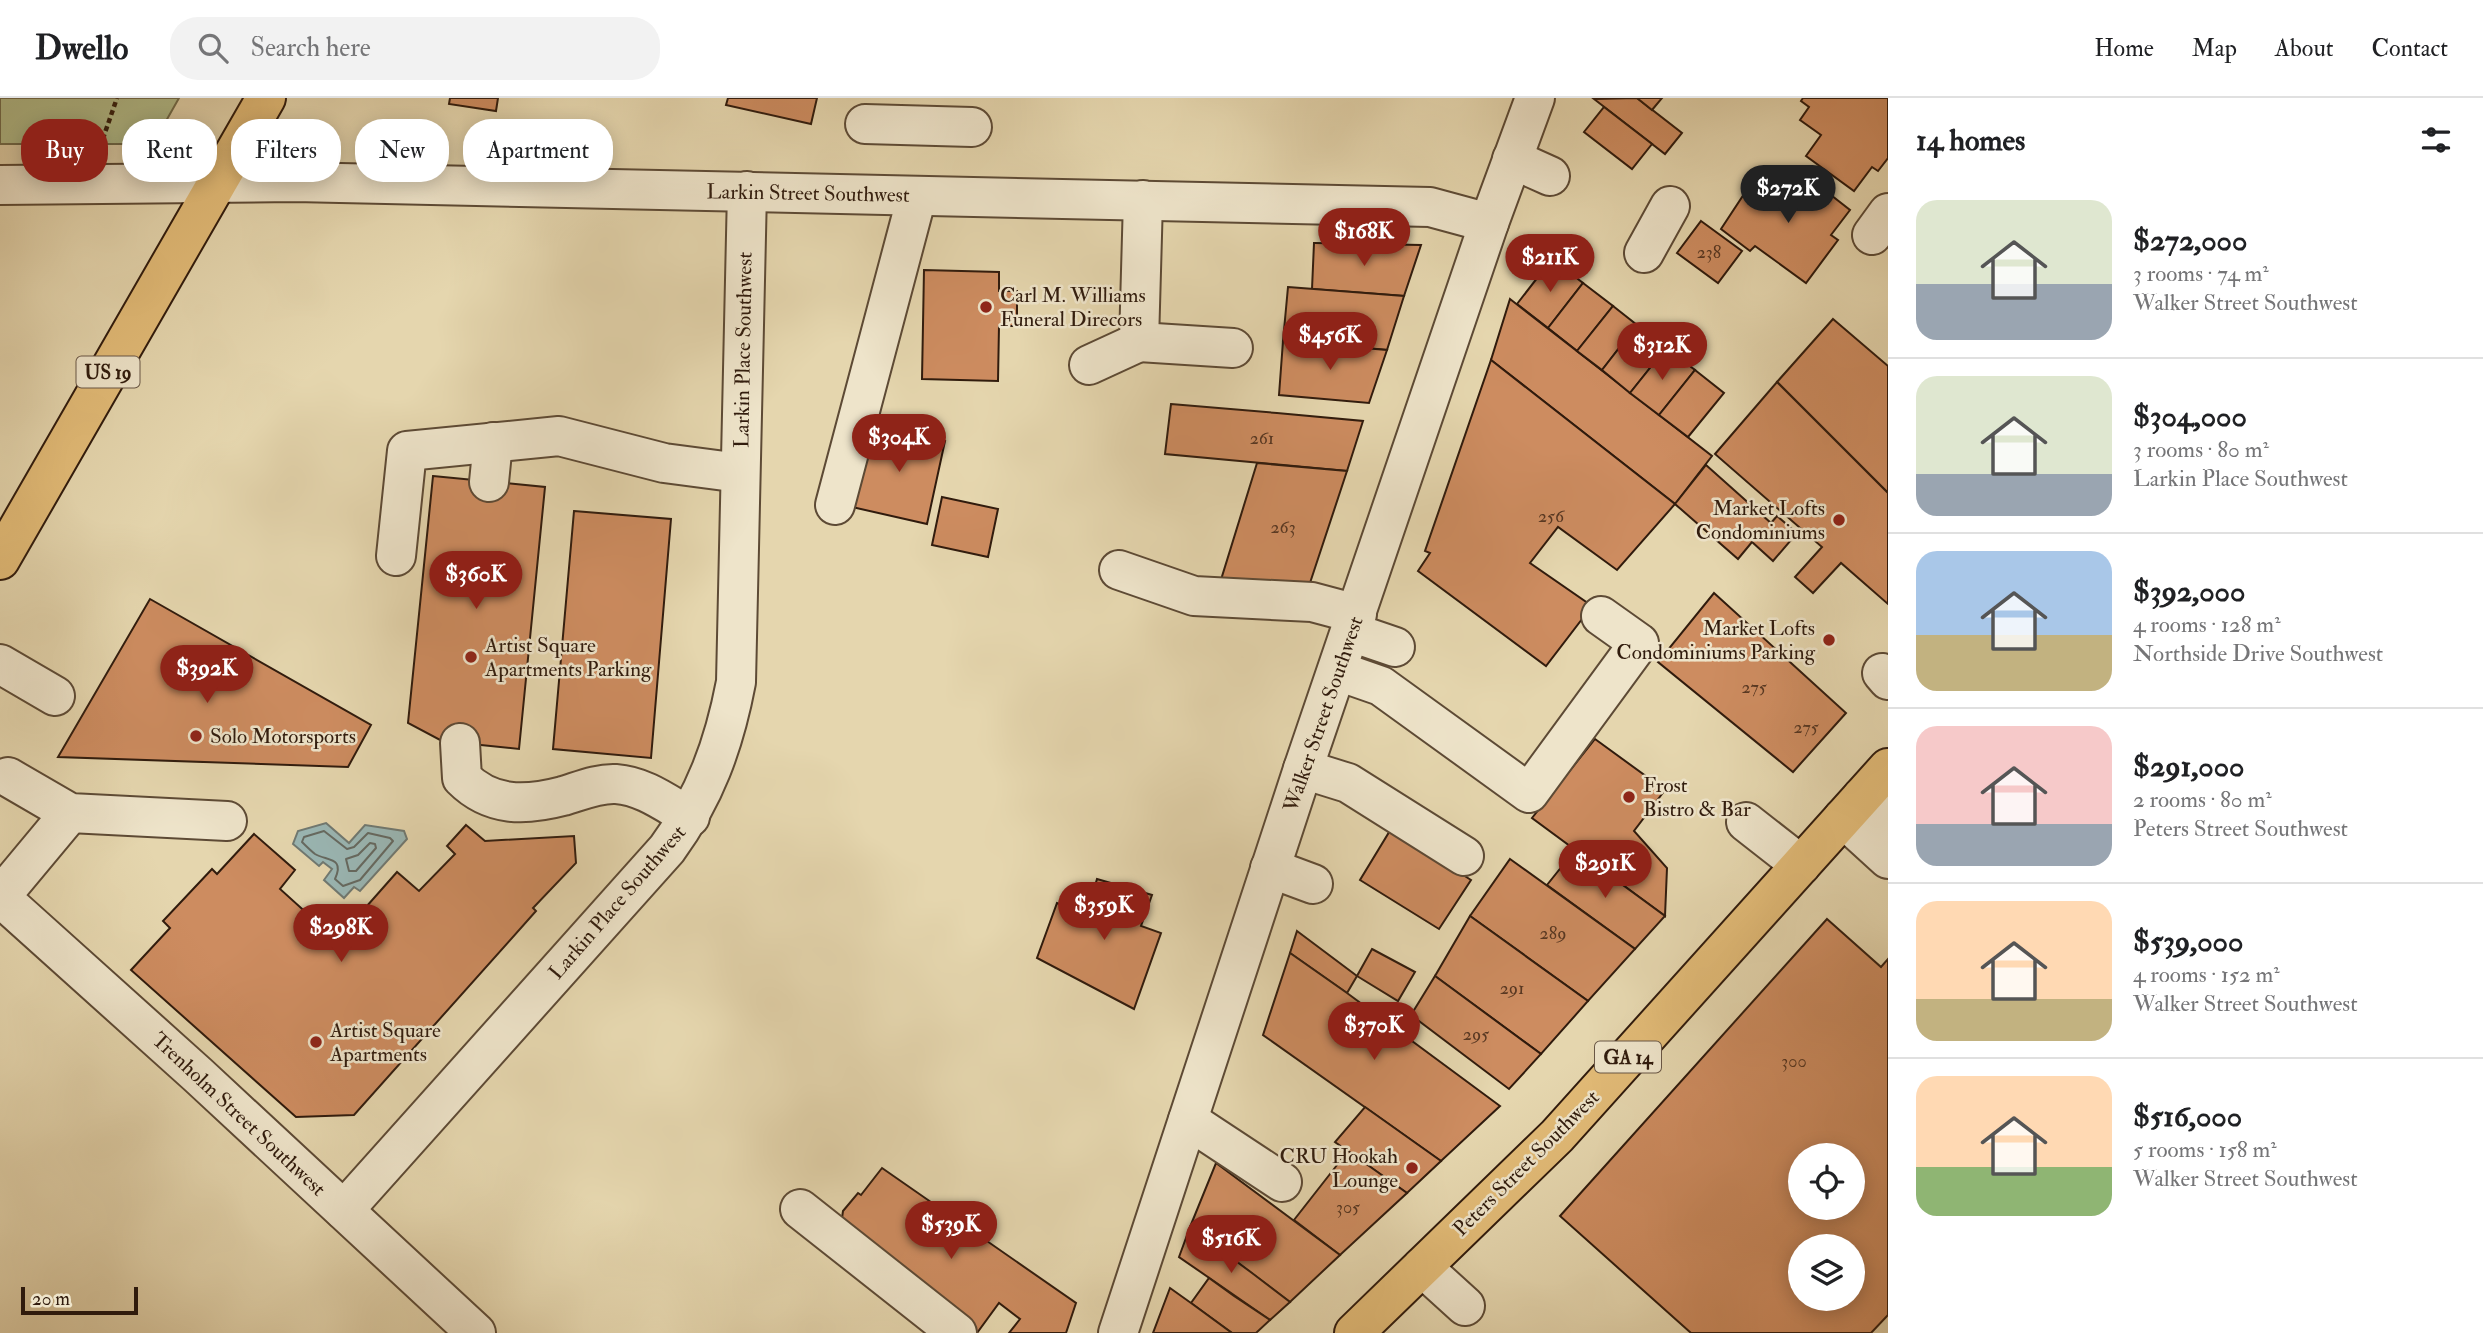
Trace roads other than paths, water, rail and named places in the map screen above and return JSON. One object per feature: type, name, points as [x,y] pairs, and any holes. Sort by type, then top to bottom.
[{"type":"main road","name":"US 19","points":[[0,560],[266,98]]},
{"type":"main road","name":"Peters Street Southwest","points":[[1354,1333],[1557,1136],[1801,865],[1864,812],[1888,768]]},
{"type":"street","name":"Walker Street Southwest","points":[[1118,1333],[1303,769],[1512,159],[1523,102]]},
{"type":"street","points":[[865,124],[972,127]]},
{"type":"street","points":[[1512,159],[1550,176]]},
{"type":"street","name":"Larkin Street Southwest","points":[[0,185],[309,182],[1430,207],[1489,223]]},
{"type":"street","name":"Larkin Place Southwest","points":[[344,1210],[667,849],[690,817],[712,774],[727,732],[736,682],[747,191]]},
{"type":"street","points":[[835,505],[917,196]]},
{"type":"street","points":[[1139,342],[1143,201]]},
{"type":"street","points":[[1644,253],[1670,206]]},
{"type":"street","points":[[1089,365],[1139,342],[1233,348]]},
{"type":"street","points":[[396,556],[407,451],[559,436],[664,463],[740,473]]},
{"type":"street","points":[[489,482],[493,442]]},
{"type":"street","points":[[1119,570],[1194,596],[1312,602],[1395,647]]},
{"type":"street","points":[[1338,671],[1381,686],[1529,793],[1639,643],[1601,616]]},
{"type":"street","points":[[0,664],[55,696]]},
{"type":"street","points":[[460,743],[461,778],[477,793],[502,801],[530,802],[616,784],[643,790],[690,817]]},
{"type":"street","points":[[1303,769],[1348,783],[1464,856]]},
{"type":"street","points":[[8,777],[70,813],[227,821]]},
{"type":"street","points":[[1864,812],[1888,859]]},
{"type":"street","points":[[0,897],[70,813]]},
{"type":"street","points":[[1746,822],[1801,865]]},
{"type":"street","points":[[1270,868],[1313,884]]},
{"type":"street","name":"Trenholm Street Southwest","points":[[0,897],[476,1333]]},
{"type":"street","points":[[1188,1119],[1282,1182]]},
{"type":"street","points":[[800,1209],[957,1333]]},
{"type":"street","points":[[1422,1267],[1465,1306]]},
{"type":"water","points":[[326,823],[349,843],[365,825],[404,831],[407,839],[360,891],[354,887],[344,898],[324,880],[332,869],[323,862],[319,866],[293,844],[298,831]]},
{"type":"place","name":"Carl M. Williams Funeral Direcors","points":[[986,307]]},
{"type":"place","name":"Market Lofts Condominiums","points":[[1839,520]]},
{"type":"place","name":"Market Lofts Condominiums Parking","points":[[1829,640]]},
{"type":"place","name":"Artist Square Apartments Parking","points":[[471,657]]},
{"type":"place","name":"Solo Motorsports","points":[[196,736]]},
{"type":"place","name":"Frost Bistro & Bar","points":[[1629,797]]},
{"type":"place","name":"Artist Square Apartments","points":[[316,1042]]},
{"type":"place","name":"CRU Hookah Lounge","points":[[1412,1168]]}]
